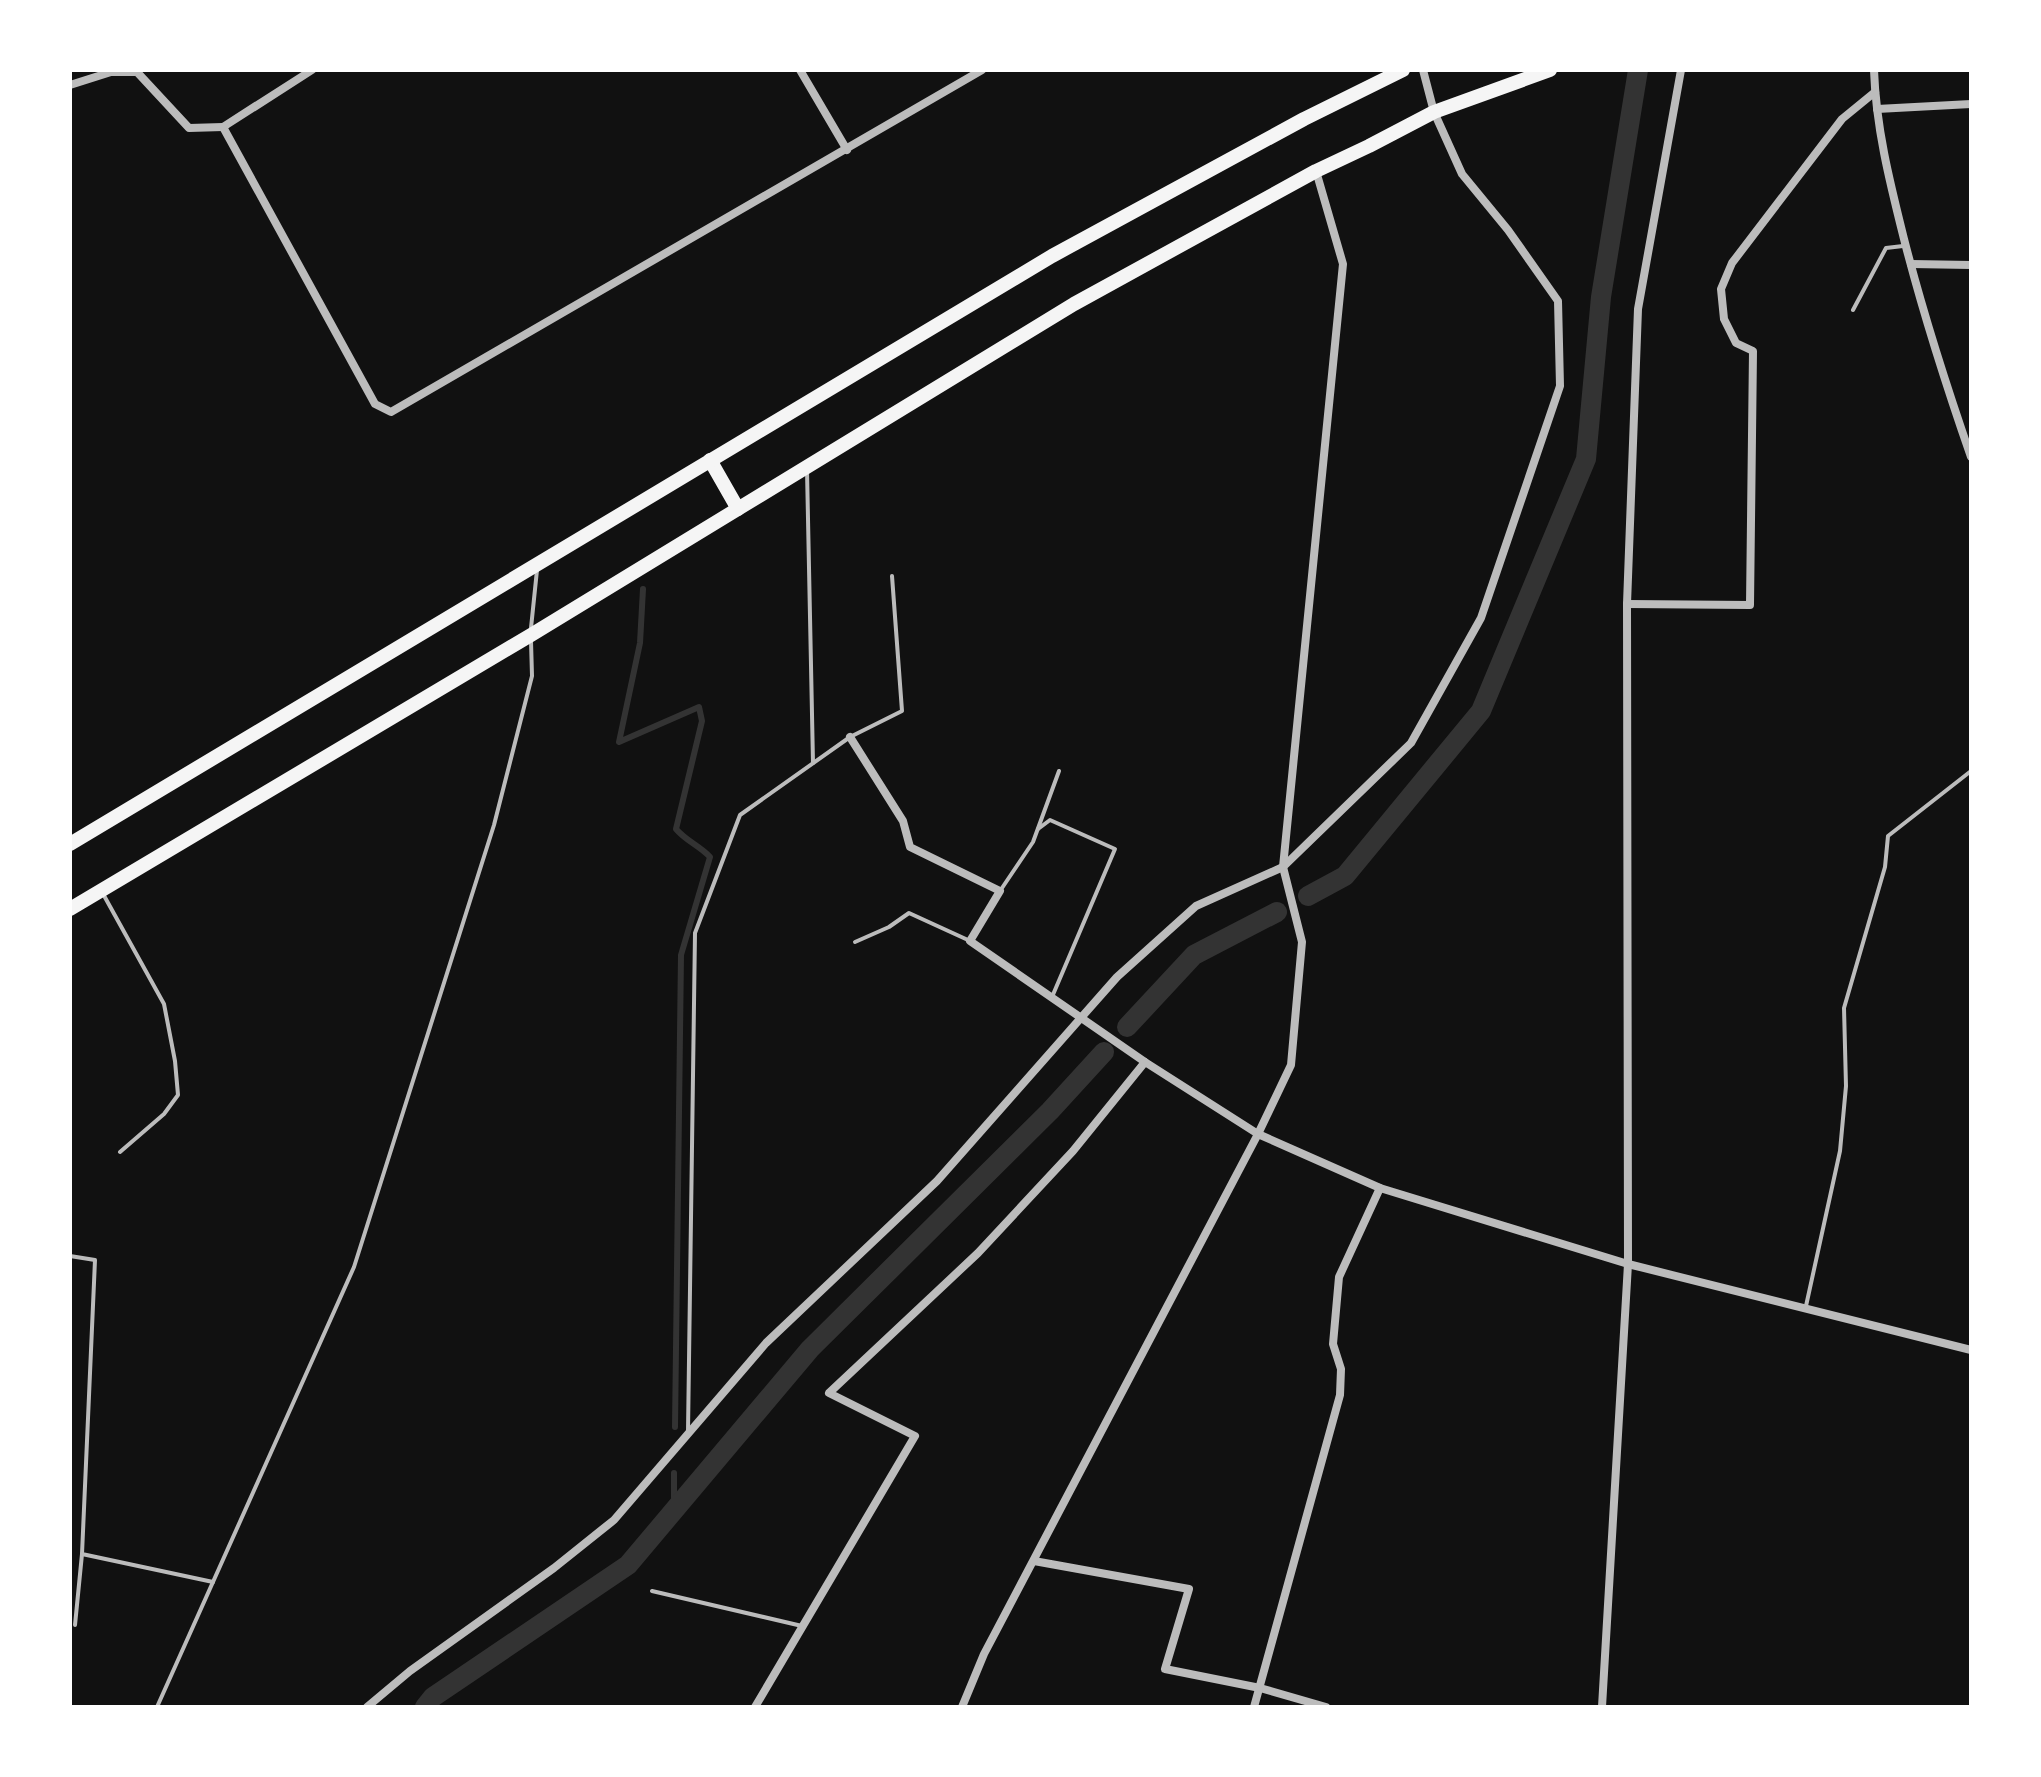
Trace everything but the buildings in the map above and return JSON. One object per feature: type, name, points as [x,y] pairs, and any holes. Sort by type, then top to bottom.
[{"type":"main road","points":[[70,844],[1052,256],[1304,119],[1403,70]]},
{"type":"main road","points":[[70,909],[531,635],[1074,304],[1316,171],[1434,112],[1550,70]]},
{"type":"main road","points":[[710,460],[738,509]]},
{"type":"street","points":[[70,85],[111,72],[137,72],[189,128],[223,127],[312,70]]},
{"type":"street","points":[[800,70],[847,150]]},
{"type":"street","points":[[223,127],[375,404],[391,412],[982,70]]},
{"type":"street","points":[[367,1707],[410,1671],[554,1568],[614,1520],[766,1343],[937,1181],[1117,977],[1196,906],[1283,867],[1411,743],[1481,618],[1560,386],[1558,301],[1508,230],[1462,174],[1434,112],[1423,70]]},
{"type":"street","points":[[1602,1707],[1628,1264],[1627,604],[1638,309],[1681,70]]},
{"type":"street","points":[[1874,70],[1887,172],[1944,380],[1971,457]]},
{"type":"street","points":[[1627,604],[1750,605],[1753,351],[1736,343],[1724,319],[1721,289],[1732,263],[1842,119],[1875,92]]},
{"type":"street","points":[[1877,109],[1971,104]]},
{"type":"street","points":[[962,1707],[984,1654],[1258,1134],[1291,1065],[1302,942],[1283,867],[1343,264],[1316,171]]},
{"type":"street","points":[[1911,264],[1971,265]]},
{"type":"street","points":[[850,737],[903,821],[910,847],[1000,891],[970,941],[1145,1062],[1258,1134],[1380,1188],[1628,1264],[1971,1350]]},
{"type":"street","points":[[755,1707],[915,1436],[829,1393],[978,1253],[1073,1151],[1145,1062]]},
{"type":"street","points":[[1254,1707],[1340,1395],[1341,1369],[1333,1344],[1339,1277],[1380,1188]]},
{"type":"street","points":[[1034,1561],[1189,1589],[1165,1669],[1260,1688],[1326,1707]]},
{"type":"lane","points":[[1853,310],[1886,248],[1906,246]]},
{"type":"lane","points":[[807,466],[813,763]]},
{"type":"lane","points":[[157,1707],[354,1267],[494,825],[532,676],[531,635],[538,563]]},
{"type":"lane","points":[[688,1435],[695,933],[740,815],[850,737],[902,711],[892,576]]},
{"type":"lane","points":[[1000,891],[1033,842],[1059,771]]},
{"type":"lane","points":[[1806,1307],[1840,1151],[1846,1086],[1844,1008],[1885,867],[1888,836],[1971,771]]},
{"type":"lane","points":[[1038,829],[1050,820],[1115,849],[1052,997]]},
{"type":"lane","points":[[101,890],[164,1004],[178,1095],[164,1114],[120,1152]]},
{"type":"lane","points":[[855,942],[889,927],[909,913],[970,941]]},
{"type":"lane","points":[[70,1256],[95,1260],[82,1554],[75,1625]]},
{"type":"lane","points":[[82,1554],[213,1582]]},
{"type":"lane","points":[[652,1591],[802,1626]]},
{"type":"waterway","points":[[1308,896],[1345,876],[1481,711],[1586,459],[1601,297],[1638,70]]},
{"type":"waterway","points":[[643,589],[640,643],[619,742],[699,707],[702,721],[676,829],[710,857],[681,955],[675,1427]]},
{"type":"waterway","points":[[1127,1027],[1194,955],[1277,912]]},
{"type":"waterway","points":[[425,1707],[433,1697],[628,1565],[810,1349],[1050,1111],[1104,1052]]},
{"type":"waterway","points":[[674,1473],[674,1512]]}]
